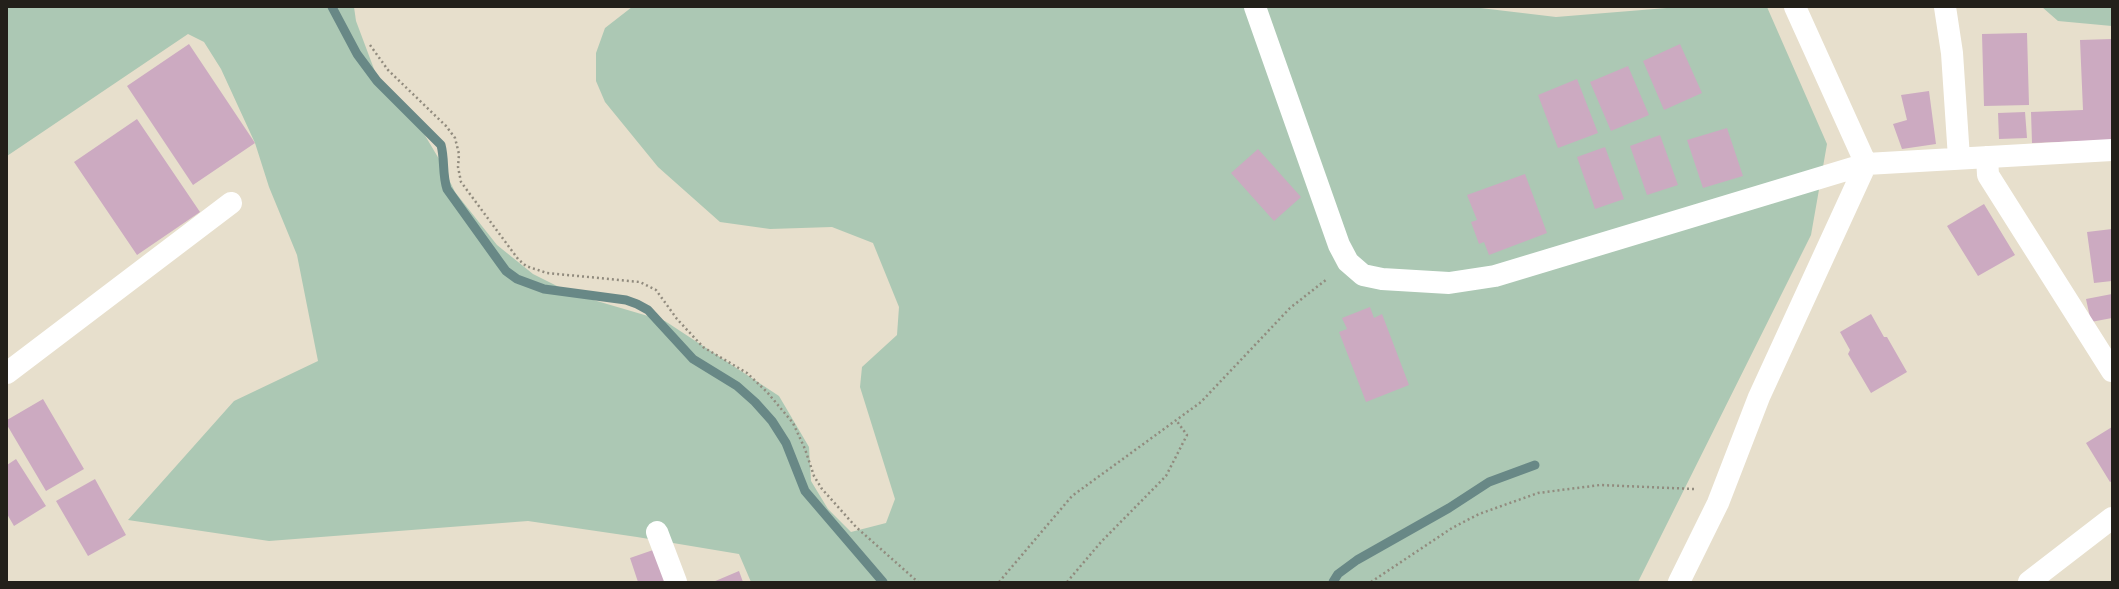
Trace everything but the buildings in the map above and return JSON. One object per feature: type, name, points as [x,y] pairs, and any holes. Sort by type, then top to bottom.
[{"type":"street","points":[[1255,7],[1339,245],[1348,262],[1363,275],[1382,279],[1427,283],[1472,281],[1502,274],[1866,164],[2112,150]]},
{"type":"street","points":[[1679,582],[1722,493],[1759,397],[1866,164],[1795,7]]},
{"type":"street","points":[[1945,7],[1952,53],[1959,158]]},
{"type":"street","points":[[1987,157],[1988,175],[2112,371]]},
{"type":"street","points":[[7,374],[231,203]]},
{"type":"street","points":[[2029,582],[2112,518]]},
{"type":"street","points":[[657,532],[676,582]]},
{"type":"path","points":[[370,45],[388,70],[446,126],[455,138],[459,154],[458,167],[461,182],[518,259],[526,266],[547,273],[640,282],[656,290],[677,319],[696,340],[711,353],[747,373],[776,401],[793,423],[800,436],[814,476],[822,489],[856,527],[918,582]]},
{"type":"path","points":[[999,582],[1072,496],[1201,402],[1290,308],[1348,262]]},
{"type":"path","points":[[1067,582],[1101,542],[1166,476],[1187,435],[1176,420]]},
{"type":"path","points":[[1371,582],[1452,528],[1472,517],[1508,502],[1538,493],[1600,485],[1716,490],[1722,493]]},
{"type":"green space","points":[[7,7],[354,7],[356,21],[377,77],[411,112],[439,159],[455,192],[497,245],[533,274],[573,294],[665,321],[779,396],[809,447],[811,481],[828,509],[851,532],[886,523],[895,499],[860,387],[862,367],[897,335],[899,307],[873,243],[832,227],[770,229],[720,222],[658,167],[605,102],[596,81],[596,53],[605,28],[632,7],[1472,7],[1556,17],[1679,7],[1767,7],[1827,144],[1811,235],[1638,582],[751,582],[739,554],[528,521],[269,541],[128,520],[234,401],[318,361],[297,255],[269,187],[255,143],[221,69],[204,42],[188,34],[7,156]]},
{"type":"green space","points":[[2042,7],[2112,7],[2112,26],[2058,21]]},
{"type":"waterway","points":[[332,7],[357,54],[377,81],[441,145],[447,189],[506,271],[517,279],[544,289],[626,300],[648,310],[693,359],[737,386],[755,402],[772,421],[786,443],[805,491],[883,582]]},
{"type":"waterway","points":[[1333,582],[1338,574],[1357,560],[1449,508],[1489,482],[1535,465]]}]
